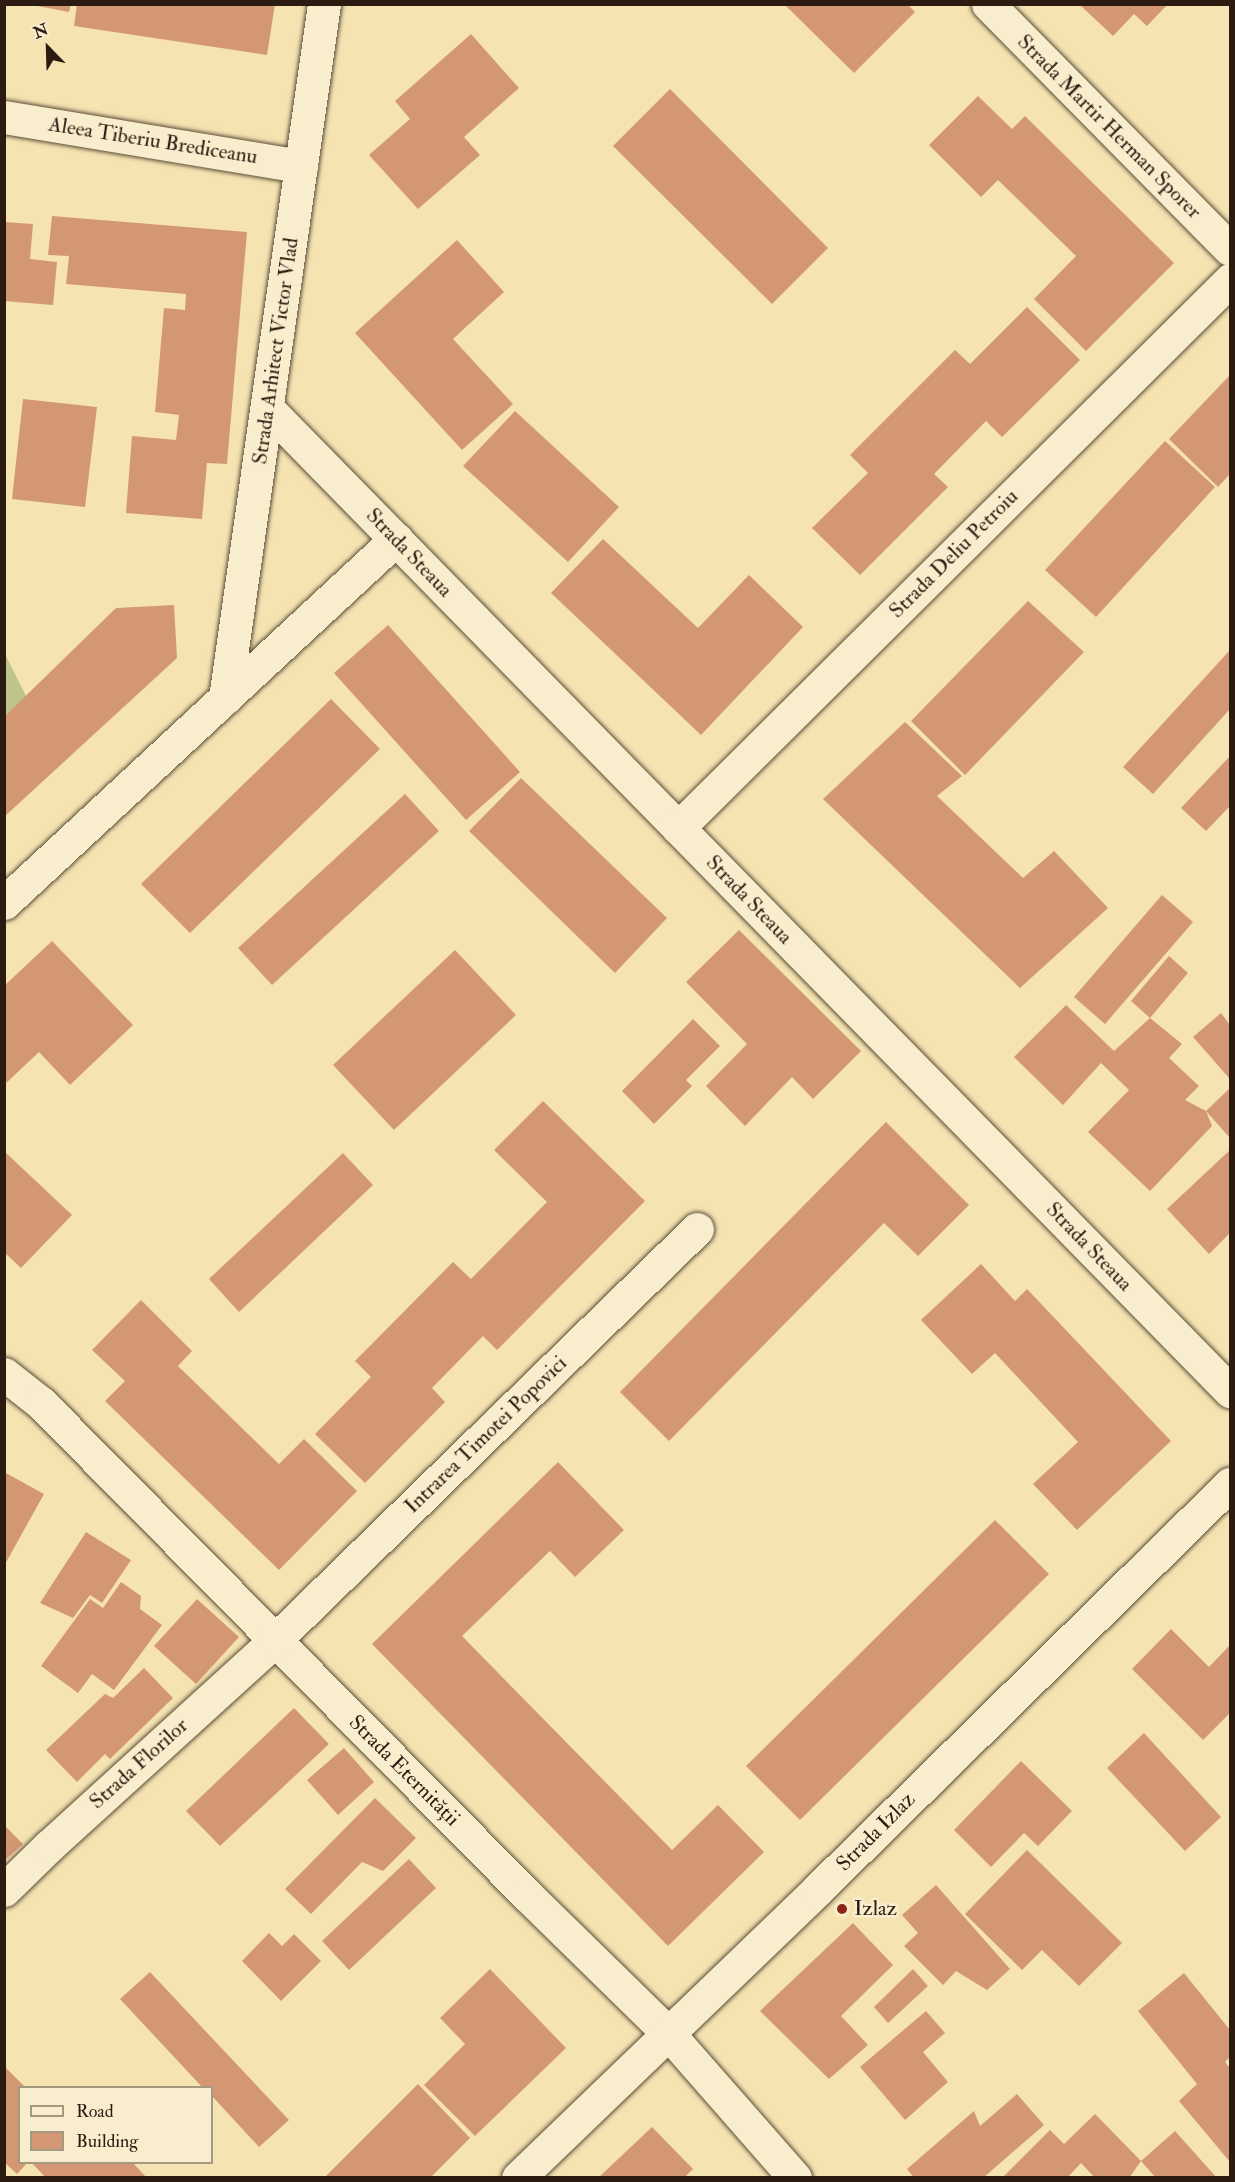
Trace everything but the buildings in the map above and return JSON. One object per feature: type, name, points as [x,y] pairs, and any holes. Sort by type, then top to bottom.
[{"type":"street","name":"Strada Arhitect Victor Vlad","points":[[225,698],[324,4]]},
{"type":"street","name":"Strada Martir Herman Sporer","points":[[988,4],[1230,249]]},
{"type":"street","name":"Aleea Tiberiu Brediceanu","points":[[4,117],[301,165]]},
{"type":"street","name":"Strada Deliu Petroiu","points":[[678,828],[1230,280]]},
{"type":"street","name":"Strada Steaua","points":[[268,409],[1230,1392]]},
{"type":"street","points":[[4,903],[396,539]]},
{"type":"street","name":"Intrarea Timotei Popovici","points":[[275,1640],[697,1229]]},
{"type":"street","name":"Strada Eternității","points":[[4,1374],[41,1403],[668,2033],[795,2178]]},
{"type":"street","name":"Strada Izlaz","points":[[518,2178],[1230,1484]]},
{"type":"street","name":"Strada Florilor","points":[[4,1890],[49,1846],[275,1640]]},
{"type":"green space","points":[[4,652],[26,696],[4,719]]},
{"type":"place","name":"Izlaz","points":[[842,1909]]}]
